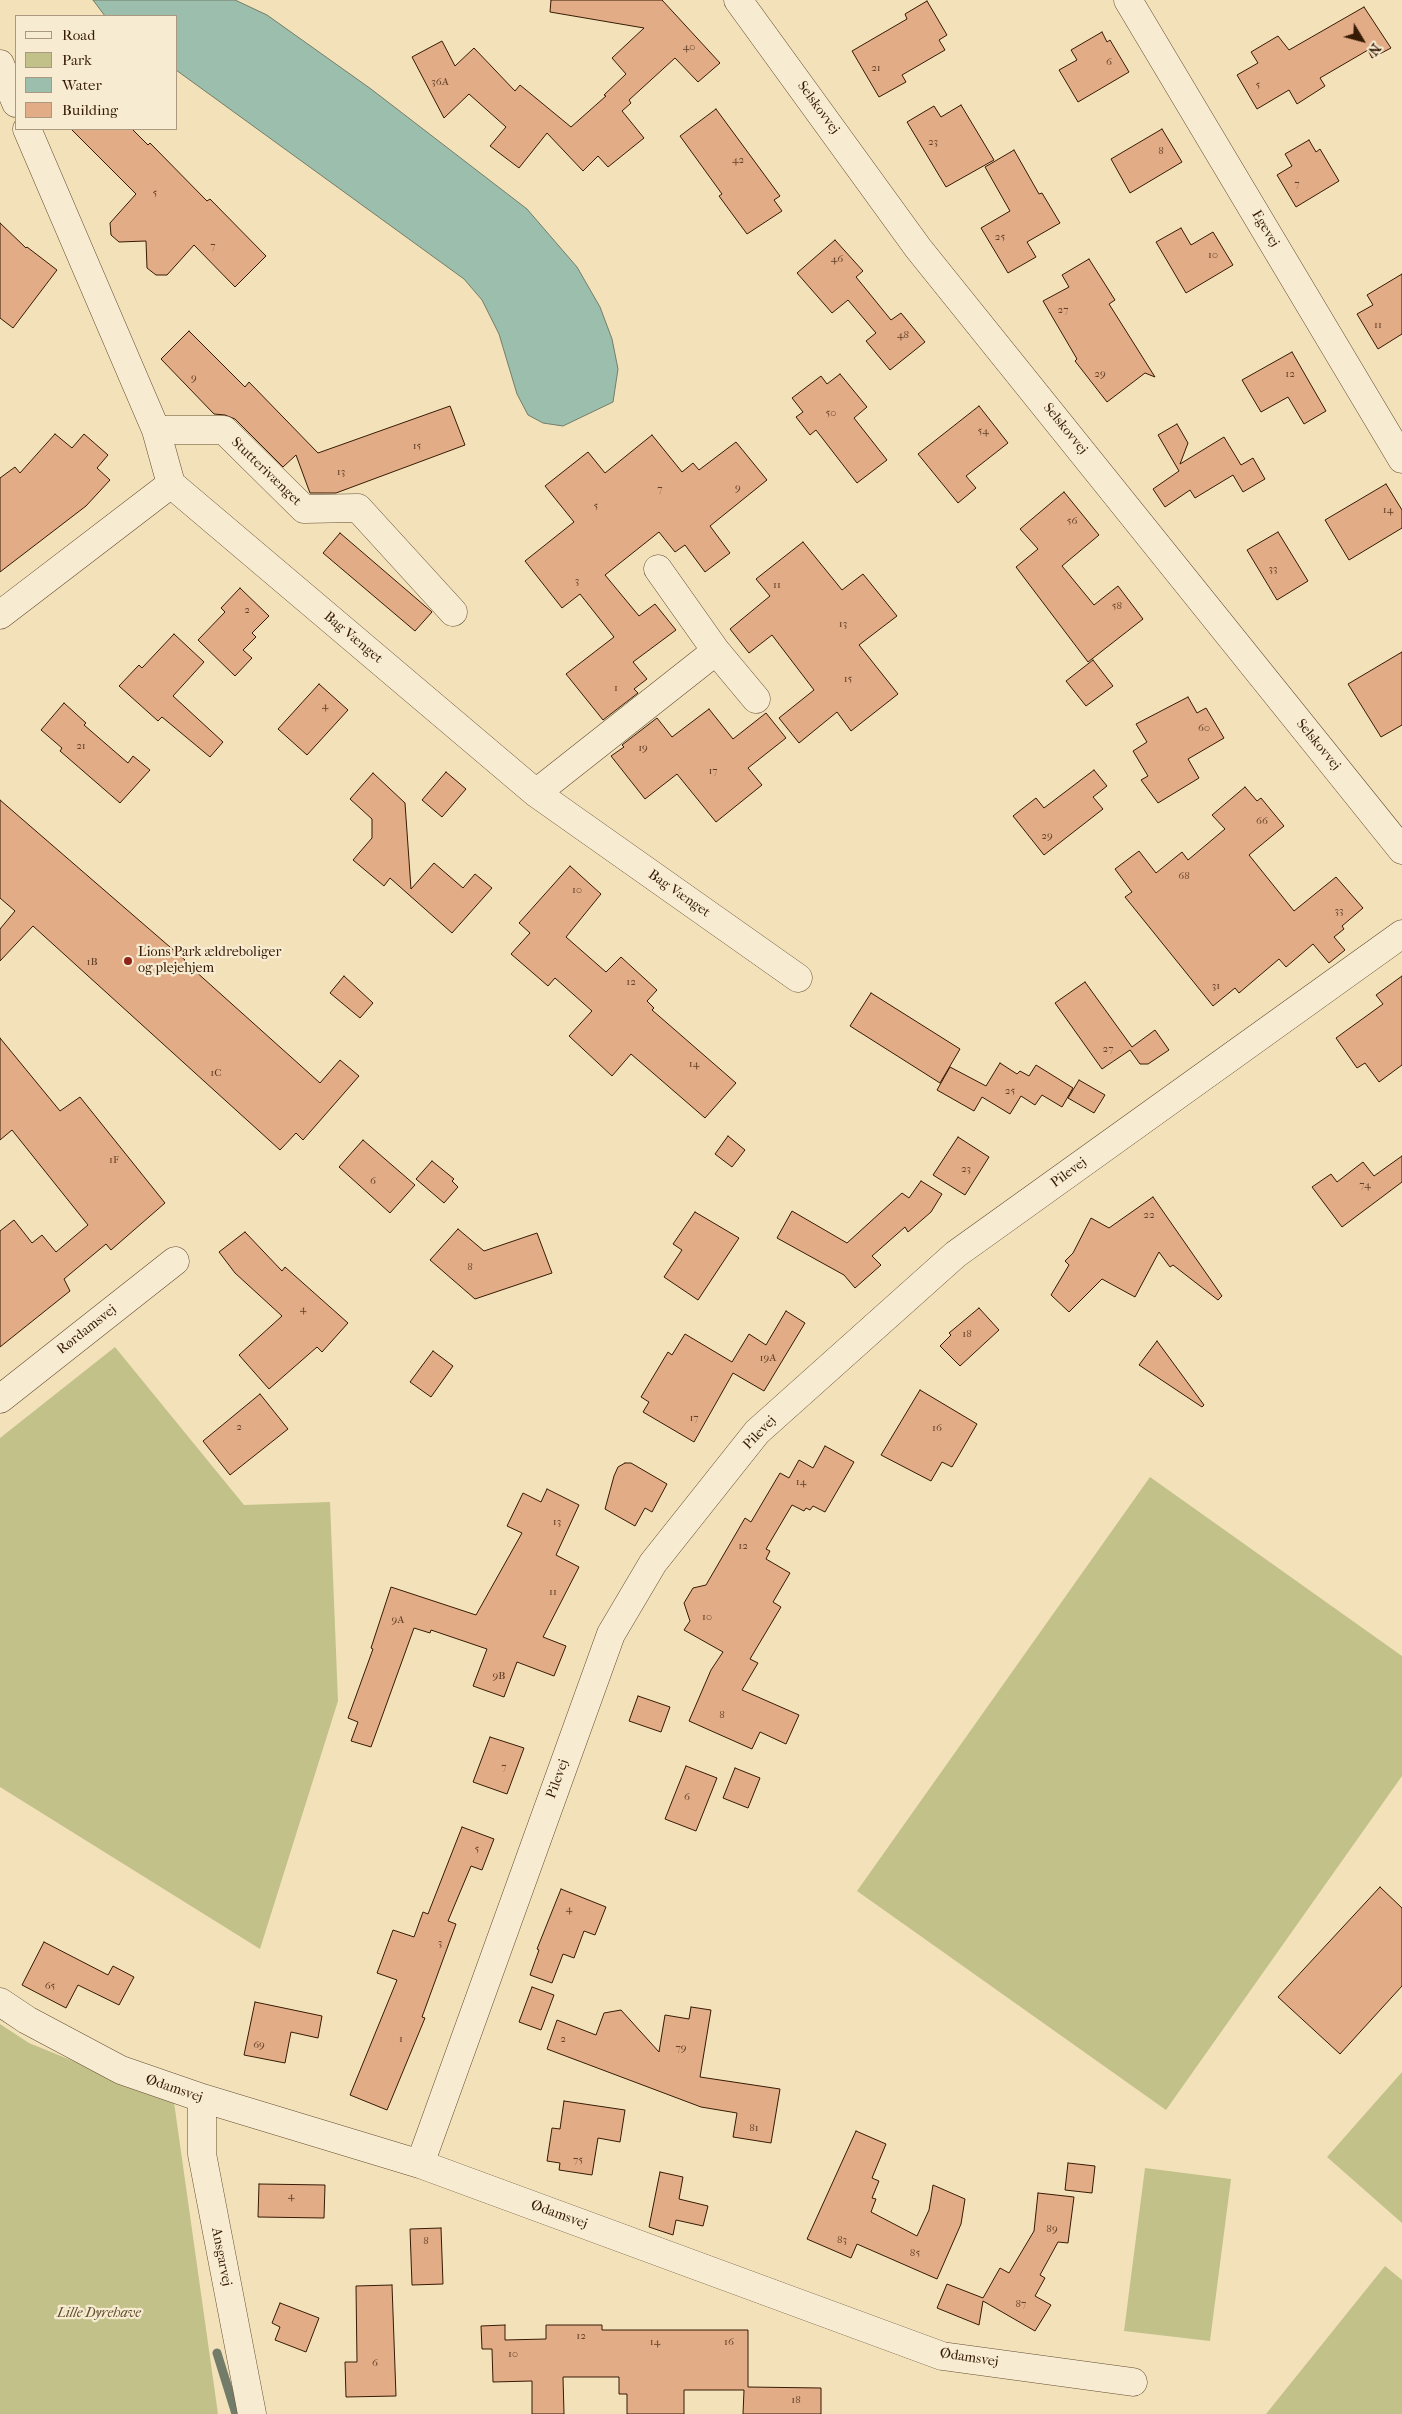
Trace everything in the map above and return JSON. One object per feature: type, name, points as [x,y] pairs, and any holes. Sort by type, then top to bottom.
[{"type":"street","name":"Selskovvej","points":[[738,0],[918,248],[1402,850]]},
{"type":"street","name":"Egevej","points":[[1136,3],[1402,459]]},
{"type":"street","points":[[0,64],[15,100]]},
{"type":"street","points":[[0,615],[171,484],[156,430],[27,130]]},
{"type":"street","name":"Stutterivænget","points":[[156,430],[224,430],[304,509],[358,508],[453,612]]},
{"type":"street","name":"Bag Vænget","points":[[171,484],[536,793],[798,978]]},
{"type":"street","points":[[658,569],[716,651],[756,699]]},
{"type":"street","points":[[536,793],[716,651]]},
{"type":"street","name":"Pilevej","points":[[420,2164],[611,1634],[653,1563],[751,1440],[956,1254],[1402,934]]},
{"type":"street","name":"Rørdamsvej","points":[[0,1399],[175,1261]]},
{"type":"street","name":"Ødamsvej","points":[[0,2002],[27,2020],[121,2070],[202,2098],[420,2164],[942,2356],[1133,2382]]},
{"type":"street","name":"Ansgarvej","points":[[202,2098],[202,2154],[252,2414]]},
{"type":"green space","points":[[115,1347],[244,1505],[330,1502],[338,1701],[260,1949],[0,1787],[0,1438]]},
{"type":"green space","points":[[1150,1477],[1402,1656],[1402,1776],[1166,2110],[857,1891]]},
{"type":"green space","name":"Lille Dyrehave","points":[[0,2024],[29,2043],[174,2102],[218,2414],[0,2414]]},
{"type":"green space","points":[[1402,2072],[1402,2223],[1327,2157]]},
{"type":"green space","points":[[1145,2168],[1231,2179],[1210,2341],[1124,2331]]},
{"type":"green space","points":[[1385,2266],[1402,2280],[1402,2414],[1266,2414]]},
{"type":"water","points":[[93,0],[235,0],[267,15],[371,89],[527,209],[577,267],[600,307],[612,339],[618,369],[613,402],[563,426],[543,423],[528,415],[517,394],[499,334],[482,300],[464,279],[178,71],[178,15],[104,15]]},
{"type":"building","points":[[551,0],[662,0],[720,63],[698,82],[675,58],[629,100],[631,103],[622,111],[644,138],[608,167],[598,156],[583,171],[547,133],[519,168],[490,146],[506,127],[469,94],[444,118],[412,57],[442,41],[455,66],[474,48],[515,91],[520,85],[571,127],[606,96],[604,95],[626,74],[612,58],[644,28],[550,12]]},
{"type":"building","points":[[927,1],[947,35],[939,40],[945,50],[902,75],[906,82],[879,97],[852,51],[907,19],[905,14]]},
{"type":"building","points":[[1364,7],[1391,48],[1372,58],[1368,50],[1320,78],[1325,86],[1297,104],[1289,90],[1257,109],[1237,75],[1258,63],[1251,52],[1278,36],[1289,50]]},
{"type":"building","points":[[1102,32],[1107,42],[1110,40],[1129,72],[1078,102],[1059,70],[1077,60],[1071,50]]},
{"type":"building","points":[[961,105],[994,160],[946,187],[907,122],[934,106],[941,117]]},
{"type":"building","points":[[716,109],[780,196],[774,200],[782,211],[747,234],[719,196],[722,194],[680,136]]},
{"type":"building","points":[[1162,129],[1182,162],[1130,193],[1111,159]]},
{"type":"building","points":[[72,130],[133,130],[148,145],[150,143],[207,201],[210,199],[266,256],[235,287],[194,245],[167,275],[156,275],[147,268],[146,241],[119,242],[111,235],[110,223],[136,194]]},
{"type":"building","points":[[1309,140],[1316,152],[1320,149],[1339,181],[1296,207],[1277,175],[1292,166],[1285,154]]},
{"type":"building","points":[[1014,150],[1039,194],[1042,193],[1060,223],[1027,242],[1036,257],[1008,273],[981,228],[1010,211],[985,167]]},
{"type":"building","points":[[0,223],[26,248],[57,270],[13,328],[0,318]]},
{"type":"building","points":[[1181,228],[1191,245],[1213,232],[1233,265],[1186,293],[1156,242]]},
{"type":"building","points":[[835,240],[863,271],[856,277],[891,320],[901,313],[925,342],[890,370],[866,341],[876,333],[848,300],[832,313],[797,273]]},
{"type":"building","points":[[1089,259],[1115,300],[1109,304],[1155,377],[1145,373],[1107,402],[1075,361],[1077,359],[1043,301],[1069,287],[1062,275]]},
{"type":"building","points":[[1402,274],[1402,334],[1378,349],[1357,314],[1373,305],[1367,295]]},
{"type":"building","points":[[189,331],[245,387],[249,382],[318,453],[450,406],[465,445],[336,493],[310,493],[296,455],[283,467],[235,419],[225,415],[214,414],[161,359]]},
{"type":"building","points":[[1292,352],[1326,411],[1304,424],[1288,397],[1261,412],[1242,380]]},
{"type":"building","points":[[840,374],[867,407],[854,418],[887,460],[857,483],[816,430],[810,435],[796,417],[803,412],[792,398],[821,376],[827,384]]},
{"type":"building","points":[[979,406],[1008,443],[966,476],[976,488],[958,503],[918,454]]},
{"type":"building","points":[[1177,424],[1188,443],[1180,464],[1224,437],[1241,465],[1253,458],[1265,479],[1243,492],[1233,475],[1195,498],[1190,490],[1165,507],[1153,489],[1179,471],[1158,435]]},
{"type":"building","points":[[55,434],[72,448],[84,434],[108,455],[97,468],[110,480],[86,506],[0,572],[0,478],[15,467],[20,473]]},
{"type":"building","points":[[652,435],[682,472],[693,463],[699,470],[736,442],[767,480],[710,526],[730,553],[705,572],[685,545],[675,552],[659,532],[605,575],[639,616],[655,604],[676,630],[633,662],[647,679],[634,689],[638,693],[603,720],[566,674],[614,637],[580,594],[562,608],[525,561],[574,522],[545,486],[588,452],[605,473]]},
{"type":"building","points":[[1386,484],[1402,510],[1402,528],[1349,560],[1325,520]]},
{"type":"building","points":[[1064,492],[1099,535],[1062,566],[1094,605],[1118,586],[1143,619],[1088,662],[1016,567],[1038,549],[1020,529]]},
{"type":"building","points":[[1278,532],[1308,581],[1277,600],[1247,550]]},
{"type":"building","points":[[340,533],[432,612],[415,631],[323,553]]},
{"type":"building","points":[[803,542],[842,590],[863,574],[897,616],[859,645],[898,694],[851,731],[837,712],[799,743],[779,718],[814,690],[772,635],[749,653],[730,629],[770,596],[756,579]]},
{"type":"building","points":[[240,588],[269,616],[252,633],[256,637],[243,650],[252,658],[235,676],[198,640],[225,612],[221,608]]},
{"type":"building","points":[[174,634],[204,662],[173,696],[223,742],[210,757],[162,717],[158,721],[119,686],[139,665],[142,668]]},
{"type":"building","points":[[1402,652],[1402,725],[1381,737],[1348,684]]},
{"type":"building","points":[[1093,660],[1113,686],[1086,706],[1066,681]]},
{"type":"building","points":[[319,684],[348,710],[307,755],[278,729]]},
{"type":"building","points":[[1188,697],[1197,713],[1206,708],[1224,738],[1188,759],[1199,778],[1158,803],[1141,780],[1148,776],[1133,751],[1147,742],[1136,724]]},
{"type":"building","points":[[64,703],[86,723],[84,725],[128,763],[133,756],[150,770],[120,803],[60,751],[62,748],[41,730]]},
{"type":"building","points":[[709,709],[733,739],[766,713],[786,738],[748,768],[762,785],[716,822],[677,774],[645,799],[611,756],[657,718],[672,737]]},
{"type":"building","points":[[1094,770],[1107,786],[1093,797],[1103,809],[1044,855],[1013,816],[1036,798],[1044,808]]},
{"type":"building","points":[[446,772],[466,789],[442,817],[422,800]]},
{"type":"building","points":[[373,773],[405,803],[411,889],[434,863],[463,888],[475,874],[492,888],[452,933],[390,878],[384,886],[353,860],[372,838],[372,819],[350,799]]},
{"type":"building","points":[[1245,787],[1257,801],[1261,798],[1284,826],[1249,855],[1294,911],[1336,877],[1363,908],[1342,926],[1344,929],[1334,937],[1345,950],[1329,963],[1313,944],[1286,967],[1279,959],[1239,993],[1235,988],[1213,1006],[1125,897],[1132,892],[1115,869],[1139,851],[1156,873],[1182,852],[1188,860],[1225,829],[1212,815]]},
{"type":"building","name":"Lions Park ældreboliger og plejehjem","points":[[0,800],[185,960],[320,1083],[340,1060],[359,1076],[303,1140],[296,1133],[280,1150],[33,926],[0,961],[0,929],[15,911],[0,898]]},
{"type":"building","points":[[570,866],[601,894],[566,937],[606,972],[621,957],[657,990],[647,1001],[654,1008],[652,1010],[736,1083],[705,1118],[631,1054],[612,1076],[569,1036],[592,1011],[555,978],[548,986],[511,954],[530,933],[519,923]]},
{"type":"building","points":[[344,976],[373,1003],[360,1018],[330,993]]},
{"type":"building","points":[[1402,976],[1402,1065],[1379,1082],[1365,1063],[1357,1068],[1336,1038],[1383,1004],[1376,995]]},
{"type":"building","points":[[1085,982],[1132,1047],[1155,1030],[1169,1050],[1148,1064],[1140,1064],[1130,1050],[1102,1069],[1055,1003]]},
{"type":"building","points":[[871,993],[960,1049],[940,1083],[850,1026]]},
{"type":"building","points":[[0,1038],[60,1111],[80,1097],[165,1203],[111,1250],[106,1244],[64,1279],[70,1291],[0,1347],[0,1231],[14,1220],[32,1243],[42,1235],[56,1252],[88,1225],[12,1130],[0,1140]]},
{"type":"building","points":[[1000,1063],[1017,1074],[1020,1071],[1029,1076],[1036,1065],[1073,1088],[1062,1107],[1042,1095],[1035,1105],[1021,1096],[1010,1114],[982,1097],[974,1111],[937,1090],[950,1067],[986,1086]]},
{"type":"building","points":[[1079,1080],[1105,1095],[1094,1113],[1068,1098]]},
{"type":"building","points":[[728,1136],[745,1150],[732,1167],[715,1154]]},
{"type":"building","points":[[958,1137],[989,1157],[965,1195],[933,1175]]},
{"type":"building","points":[[363,1140],[415,1185],[390,1213],[339,1167]]},
{"type":"building","points":[[1402,1156],[1402,1182],[1342,1227],[1312,1187],[1331,1174],[1337,1182],[1363,1162],[1374,1176]]},
{"type":"building","points":[[432,1161],[454,1179],[452,1181],[458,1187],[444,1203],[416,1179]]},
{"type":"building","points":[[921,1181],[942,1194],[931,1212],[908,1232],[905,1227],[872,1256],[881,1265],[855,1288],[844,1275],[777,1238],[792,1211],[847,1243],[902,1193],[909,1198]]},
{"type":"building","points":[[1153,1197],[1222,1296],[1218,1300],[1173,1265],[1170,1267],[1159,1252],[1135,1297],[1102,1279],[1069,1312],[1051,1295],[1069,1265],[1065,1261],[1073,1253],[1091,1218],[1109,1228]]},
{"type":"building","points":[[695,1212],[739,1238],[698,1300],[664,1277],[682,1250],[673,1244]]},
{"type":"building","points":[[458,1229],[484,1251],[537,1233],[552,1273],[475,1299],[430,1260]]},
{"type":"building","points":[[245,1232],[282,1271],[285,1267],[348,1323],[322,1352],[317,1347],[269,1389],[239,1355],[282,1316],[235,1273],[219,1252]]},
{"type":"building","points":[[979,1308],[999,1330],[960,1366],[940,1346],[951,1335],[949,1333]]},
{"type":"building","points":[[786,1311],[805,1323],[764,1391],[733,1373],[694,1442],[643,1412],[649,1402],[641,1397],[668,1352],[672,1355],[685,1334],[732,1362],[749,1334],[766,1345]]},
{"type":"building","points":[[1157,1341],[1204,1405],[1202,1407],[1139,1365]]},
{"type":"building","points":[[433,1351],[453,1366],[431,1397],[410,1382]]},
{"type":"building","points":[[920,1390],[977,1424],[952,1467],[942,1462],[931,1481],[881,1455]]},
{"type":"building","points":[[260,1394],[288,1429],[230,1475],[203,1441]]},
{"type":"building","points":[[825,1446],[854,1462],[825,1512],[813,1506],[810,1510],[806,1508],[804,1511],[792,1505],[766,1549],[770,1551],[766,1559],[790,1573],[773,1602],[781,1607],[750,1659],[758,1663],[742,1690],[799,1715],[786,1744],[760,1732],[752,1749],[689,1721],[711,1670],[723,1652],[684,1630],[690,1621],[684,1603],[693,1588],[706,1585],[745,1518],[751,1522],[780,1473],[789,1478],[799,1460],[813,1468]]},
{"type":"building","points":[[625,1463],[631,1463],[667,1484],[652,1512],[645,1508],[635,1526],[605,1509],[614,1476],[618,1467]]},
{"type":"building","points":[[547,1489],[579,1505],[556,1555],[579,1567],[543,1637],[566,1646],[554,1676],[517,1662],[504,1697],[473,1686],[487,1649],[431,1630],[430,1633],[414,1628],[371,1747],[351,1741],[358,1722],[348,1718],[373,1649],[371,1648],[391,1587],[476,1615],[522,1533],[507,1526],[523,1493],[541,1502]]},
{"type":"building","points":[[638,1696],[670,1707],[661,1732],[629,1721]]},
{"type":"building","points":[[490,1737],[524,1748],[507,1794],[473,1782]]},
{"type":"building","points":[[686,1766],[717,1778],[696,1831],[665,1819]]},
{"type":"building","points":[[735,1768],[760,1778],[748,1808],[723,1798]]},
{"type":"building","points":[[462,1827],[494,1839],[482,1870],[471,1866],[448,1921],[456,1924],[422,2017],[425,2018],[387,2110],[350,2095],[397,1980],[377,1973],[393,1930],[414,1937],[423,1912],[428,1914]]},
{"type":"building","points":[[1380,1887],[1402,1908],[1402,1986],[1340,2054],[1278,1997]]},
{"type":"building","points":[[561,1889],[606,1907],[595,1935],[584,1931],[574,1958],[563,1954],[552,1983],[530,1975],[539,1950],[537,1949]]},
{"type":"building","points":[[44,1942],[108,1975],[113,1966],[134,1977],[119,2005],[78,1985],[66,2008],[22,1985]]},
{"type":"building","points":[[532,1987],[554,1995],[541,2030],[519,2022]]},
{"type":"building","points":[[255,2002],[322,2016],[318,2038],[291,2032],[285,2063],[244,2055]]},
{"type":"building","points":[[691,2007],[711,2010],[700,2077],[780,2089],[771,2143],[733,2137],[737,2113],[701,2107],[547,2049],[557,2020],[596,2035],[604,2013],[621,2010],[659,2052],[665,2015],[689,2019]]},
{"type":"building","points":[[564,2101],[625,2110],[620,2142],[598,2138],[592,2175],[559,2170],[560,2163],[547,2161],[552,2128],[560,2129]]},
{"type":"building","points":[[856,2131],[886,2144],[872,2178],[879,2181],[872,2198],[876,2199],[871,2212],[917,2236],[929,2210],[933,2185],[965,2199],[961,2224],[937,2279],[857,2244],[851,2258],[807,2239]]},
{"type":"building","points":[[1068,2163],[1095,2166],[1092,2193],[1065,2190]]},
{"type":"building","points":[[660,2172],[683,2177],[679,2199],[708,2206],[703,2226],[676,2220],[673,2235],[649,2227]]},
{"type":"building","points":[[259,2184],[325,2185],[324,2218],[258,2217]]},
{"type":"building","points":[[1038,2193],[1074,2197],[1068,2243],[1058,2242],[1040,2275],[1045,2278],[1035,2296],[1051,2305],[1035,2331],[983,2301],[979,2325],[937,2308],[947,2284],[983,2298],[1000,2268],[1009,2273],[1034,2231]]},
{"type":"building","points":[[441,2228],[443,2284],[412,2285],[410,2229]]},
{"type":"building","points":[[392,2285],[396,2396],[346,2397],[345,2362],[357,2362],[356,2286]]},
{"type":"building","points":[[280,2303],[319,2318],[306,2352],[275,2340],[280,2327],[272,2323]]},
{"type":"building","points":[[505,2325],[505,2340],[546,2339],[546,2325],[602,2325],[602,2330],[748,2330],[748,2387],[821,2388],[821,2414],[743,2414],[744,2390],[684,2390],[684,2414],[627,2414],[627,2394],[619,2394],[619,2377],[563,2377],[564,2414],[532,2414],[532,2381],[493,2382],[492,2349],[482,2349],[481,2326]]},
{"type":"waterway","points":[[217,2353],[236,2414]]},
{"type":"place","name":"Lions Park ældreboliger og plejehjem","points":[[128,961]]}]
